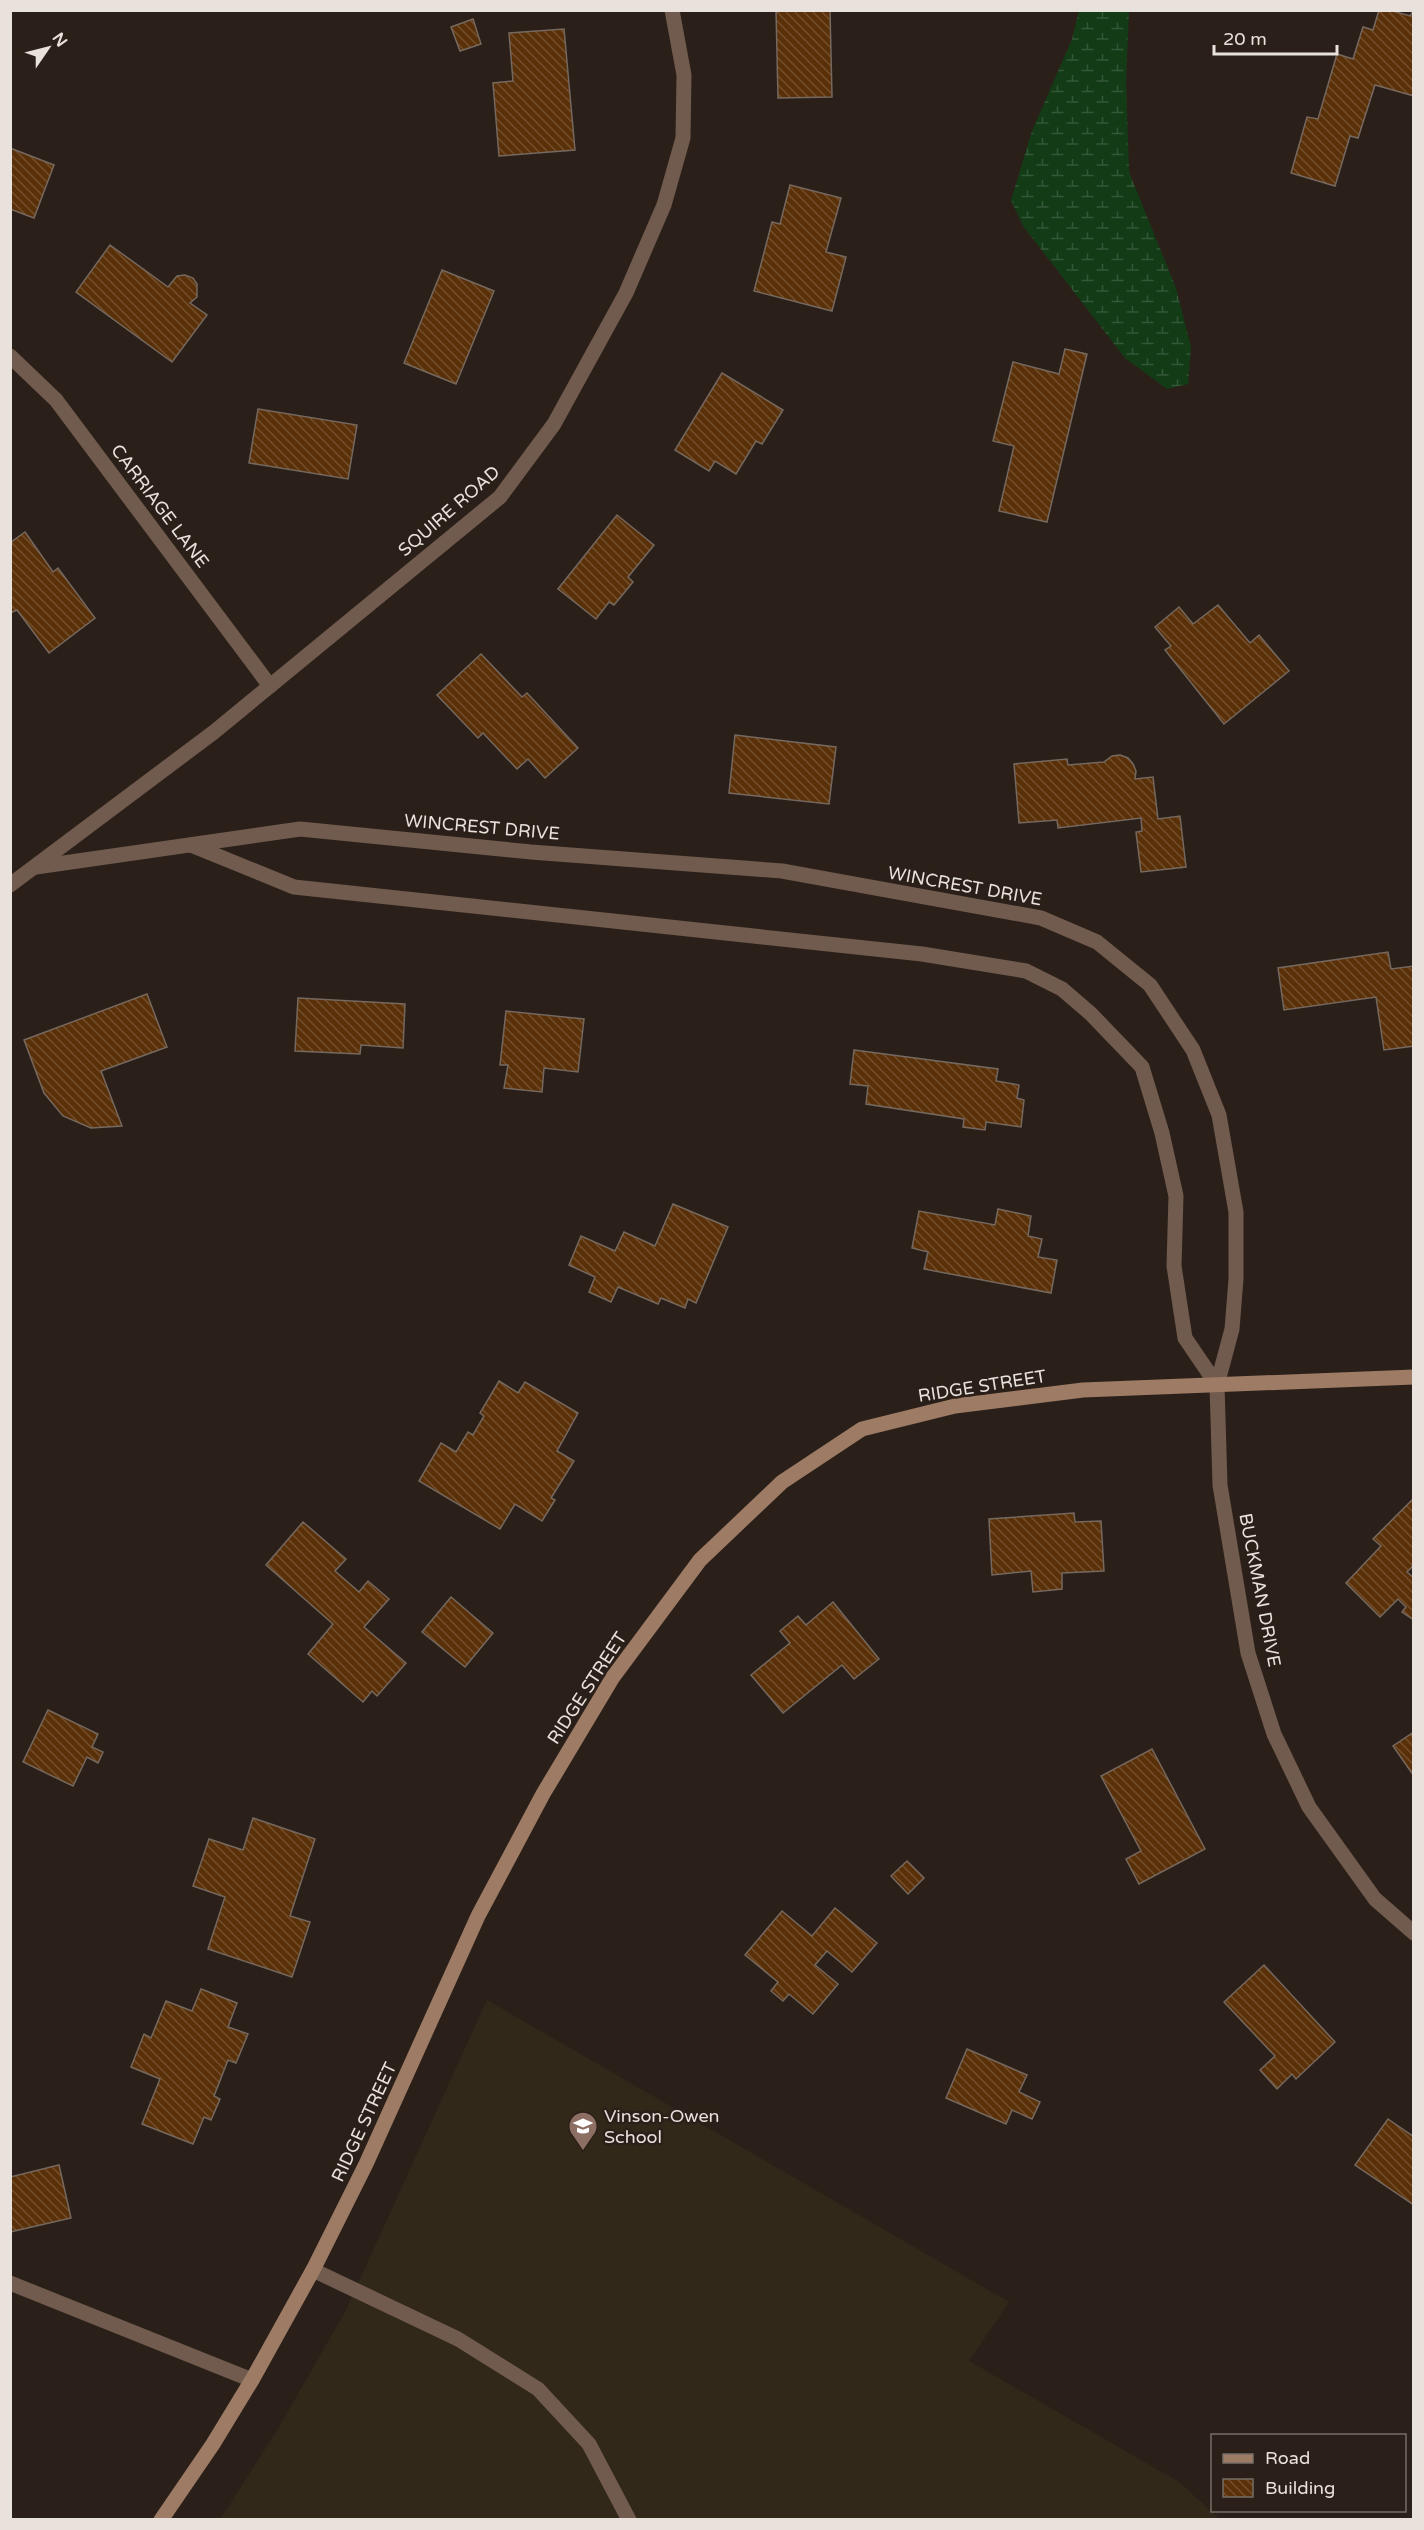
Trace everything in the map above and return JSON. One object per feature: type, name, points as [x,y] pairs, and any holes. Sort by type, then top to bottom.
[{"type":"street","name":"SQUIRE ROAD","points":[[10,885],[214,732],[500,497],[554,424],[626,293],[664,205],[683,138],[684,75],[672,10]]},
{"type":"street","name":"CARRIAGE LANE","points":[[10,356],[56,400],[270,686]]},
{"type":"street","name":"WINCREST DRIVE","points":[[36,867],[300,829],[531,852],[782,871],[1041,918],[1097,942],[1150,985],[1193,1050],[1219,1115],[1236,1212],[1236,1279],[1232,1329],[1217,1385]]},
{"type":"street","name":"WINCREST DRIVE","points":[[190,845],[294,886],[922,954],[1026,971],[1062,989],[1091,1014],[1142,1067],[1162,1133],[1176,1196],[1174,1266],[1185,1338],[1217,1385]]},
{"type":"street","name":"RIDGE STREET","points":[[161,2520],[213,2444],[252,2380],[313,2270],[366,2164],[478,1916],[543,1794],[613,1677],[700,1560],[783,1482],[862,1429],[966,1404],[1083,1390],[1413,1377]]},
{"type":"street","name":"BUCKMAN DRIVE","points":[[1217,1385],[1220,1485],[1248,1653],[1274,1734],[1309,1807],[1375,1899],[1413,1933]]},
{"type":"street","points":[[313,2270],[458,2339],[538,2390],[589,2444],[629,2520]]},
{"type":"street","points":[[10,2283],[252,2380]]},
{"type":"shaded area","name":"Vinson-Owen School","points":[[487,2000],[1009,2302],[969,2361],[1179,2482],[1220,2519],[220,2520],[279,2427],[345,2312]]},
{"type":"green space","points":[[1079,11],[1129,11],[1126,81],[1129,172],[1176,288],[1191,347],[1188,384],[1167,389],[1125,358],[1023,226],[1011,200],[1032,131],[1072,39]]},
{"type":"building","points":[[776,10],[830,10],[832,97],[778,98]]},
{"type":"building","points":[[1379,10],[1389,10],[1410,16],[1414,10],[1414,96],[1375,85],[1358,138],[1350,136],[1335,186],[1291,173],[1307,117],[1318,119],[1337,54],[1353,59],[1363,27],[1373,30]]},
{"type":"building","points":[[473,19],[481,44],[460,51],[451,27]]},
{"type":"building","points":[[564,29],[575,150],[499,156],[493,83],[513,81],[509,33]]},
{"type":"building","points":[[10,148],[54,165],[34,218],[10,209]]},
{"type":"building","points":[[790,185],[841,198],[826,252],[846,257],[832,311],[754,291],[772,222],[780,224]]},
{"type":"building","points":[[110,245],[168,287],[177,276],[185,275],[193,278],[197,284],[197,297],[190,303],[207,315],[172,362],[76,292]]},
{"type":"building","points":[[442,270],[494,291],[456,384],[404,363]]},
{"type":"building","points":[[1065,349],[1087,354],[1047,522],[999,511],[1014,446],[993,441],[1013,362],[1059,374]]},
{"type":"building","points":[[722,373],[783,410],[762,444],[756,441],[736,474],[715,461],[709,471],[675,450]]},
{"type":"building","points":[[258,409],[357,425],[348,479],[249,463]]},
{"type":"building","points":[[617,515],[654,545],[628,577],[633,582],[614,605],[609,602],[596,619],[558,589]]},
{"type":"building","points":[[25,532],[53,572],[58,568],[95,618],[49,653],[17,610],[10,613],[10,543]]},
{"type":"building","points":[[1218,605],[1250,643],[1259,635],[1289,671],[1224,724],[1165,650],[1171,646],[1155,627],[1179,607],[1193,624]]},
{"type":"building","points":[[481,654],[522,697],[527,693],[578,748],[545,778],[528,759],[517,769],[483,733],[478,738],[437,695]]},
{"type":"building","points":[[735,735],[836,747],[829,804],[729,793]]},
{"type":"building","points":[[1120,755],[1128,758],[1133,764],[1136,771],[1135,779],[1153,777],[1158,819],[1180,816],[1186,867],[1141,872],[1136,832],[1142,831],[1141,818],[1058,828],[1057,820],[1019,823],[1014,764],[1067,759],[1068,765],[1104,762],[1112,756]]},
{"type":"building","points":[[1388,952],[1391,969],[1414,966],[1414,1046],[1384,1050],[1376,997],[1284,1010],[1278,968]]},
{"type":"building","points":[[147,994],[167,1047],[101,1071],[122,1126],[91,1128],[63,1116],[44,1093],[24,1040]]},
{"type":"building","points":[[298,998],[405,1004],[403,1048],[361,1045],[360,1054],[295,1051]]},
{"type":"building","points":[[506,1011],[584,1019],[578,1072],[544,1068],[542,1092],[504,1088],[508,1065],[500,1065]]},
{"type":"building","points":[[854,1050],[998,1069],[996,1081],[1019,1085],[1017,1098],[1024,1100],[1021,1127],[986,1122],[985,1130],[963,1127],[964,1119],[866,1104],[868,1086],[850,1084]]},
{"type":"building","points":[[673,1204],[728,1227],[696,1303],[688,1299],[685,1308],[661,1298],[658,1304],[618,1287],[611,1302],[589,1292],[595,1277],[569,1265],[581,1236],[615,1251],[624,1232],[655,1246]]},
{"type":"building","points":[[998,1209],[1031,1216],[1028,1236],[1042,1239],[1038,1257],[1057,1260],[1051,1293],[924,1269],[928,1252],[912,1248],[919,1211],[995,1225]]},
{"type":"building","points":[[499,1381],[518,1393],[525,1382],[578,1413],[557,1451],[574,1461],[551,1498],[555,1500],[542,1521],[515,1504],[500,1529],[419,1481],[441,1443],[456,1452],[468,1432],[473,1435],[484,1416],[480,1413]]},
{"type":"building","points":[[1414,1498],[1414,1565],[1407,1572],[1414,1578],[1414,1620],[1402,1612],[1406,1607],[1398,1599],[1380,1617],[1346,1583],[1381,1546],[1373,1539]]},
{"type":"building","points":[[1074,1513],[1075,1522],[1101,1521],[1104,1571],[1062,1573],[1062,1589],[1033,1592],[1031,1571],[992,1575],[989,1519]]},
{"type":"building","points":[[303,1522],[346,1559],[335,1571],[359,1592],[368,1581],[389,1599],[364,1627],[406,1663],[377,1696],[372,1691],[363,1702],[308,1654],[333,1624],[266,1565]]},
{"type":"building","points":[[451,1597],[493,1633],[465,1667],[422,1632]]},
{"type":"building","points":[[833,1602],[879,1659],[854,1679],[842,1665],[783,1713],[751,1675],[790,1643],[780,1631],[798,1616],[806,1625]]},
{"type":"building","points":[[48,1710],[98,1734],[92,1747],[103,1752],[98,1763],[87,1757],[73,1786],[23,1762]]},
{"type":"building","points":[[1414,1732],[1414,1776],[1393,1746]]},
{"type":"building","points":[[1152,1749],[1205,1849],[1139,1884],[1126,1859],[1141,1851],[1101,1776]]},
{"type":"building","points":[[253,1818],[315,1839],[290,1916],[310,1922],[292,1977],[208,1949],[225,1897],[193,1886],[209,1839],[243,1850]]},
{"type":"building","points":[[907,1861],[924,1878],[908,1894],[891,1876]]},
{"type":"building","points":[[835,1908],[877,1943],[852,1972],[827,1951],[815,1965],[838,1984],[813,2014],[789,1994],[783,2001],[771,1991],[778,1982],[745,1955],[782,1911],[812,1936]]},
{"type":"building","points":[[1264,1965],[1335,2042],[1296,2079],[1292,2074],[1277,2089],[1260,2070],[1275,2056],[1224,2002]]},
{"type":"building","points":[[201,1989],[237,2003],[228,2027],[248,2034],[236,2063],[228,2060],[214,2096],[220,2099],[211,2120],[204,2117],[193,2144],[142,2124],[160,2079],[131,2067],[144,2034],[151,2038],[166,2001],[192,2011]]},
{"type":"building","points":[[967,2049],[1027,2075],[1019,2092],[1040,2102],[1032,2119],[1012,2110],[1006,2124],[946,2098]]},
{"type":"building","points":[[1388,2119],[1414,2137],[1414,2205],[1355,2165]]},
{"type":"building","points":[[59,2165],[71,2218],[10,2232],[10,2177]]},
{"type":"place","name":"Vinson-Owen School","points":[[583,2152]]}]
